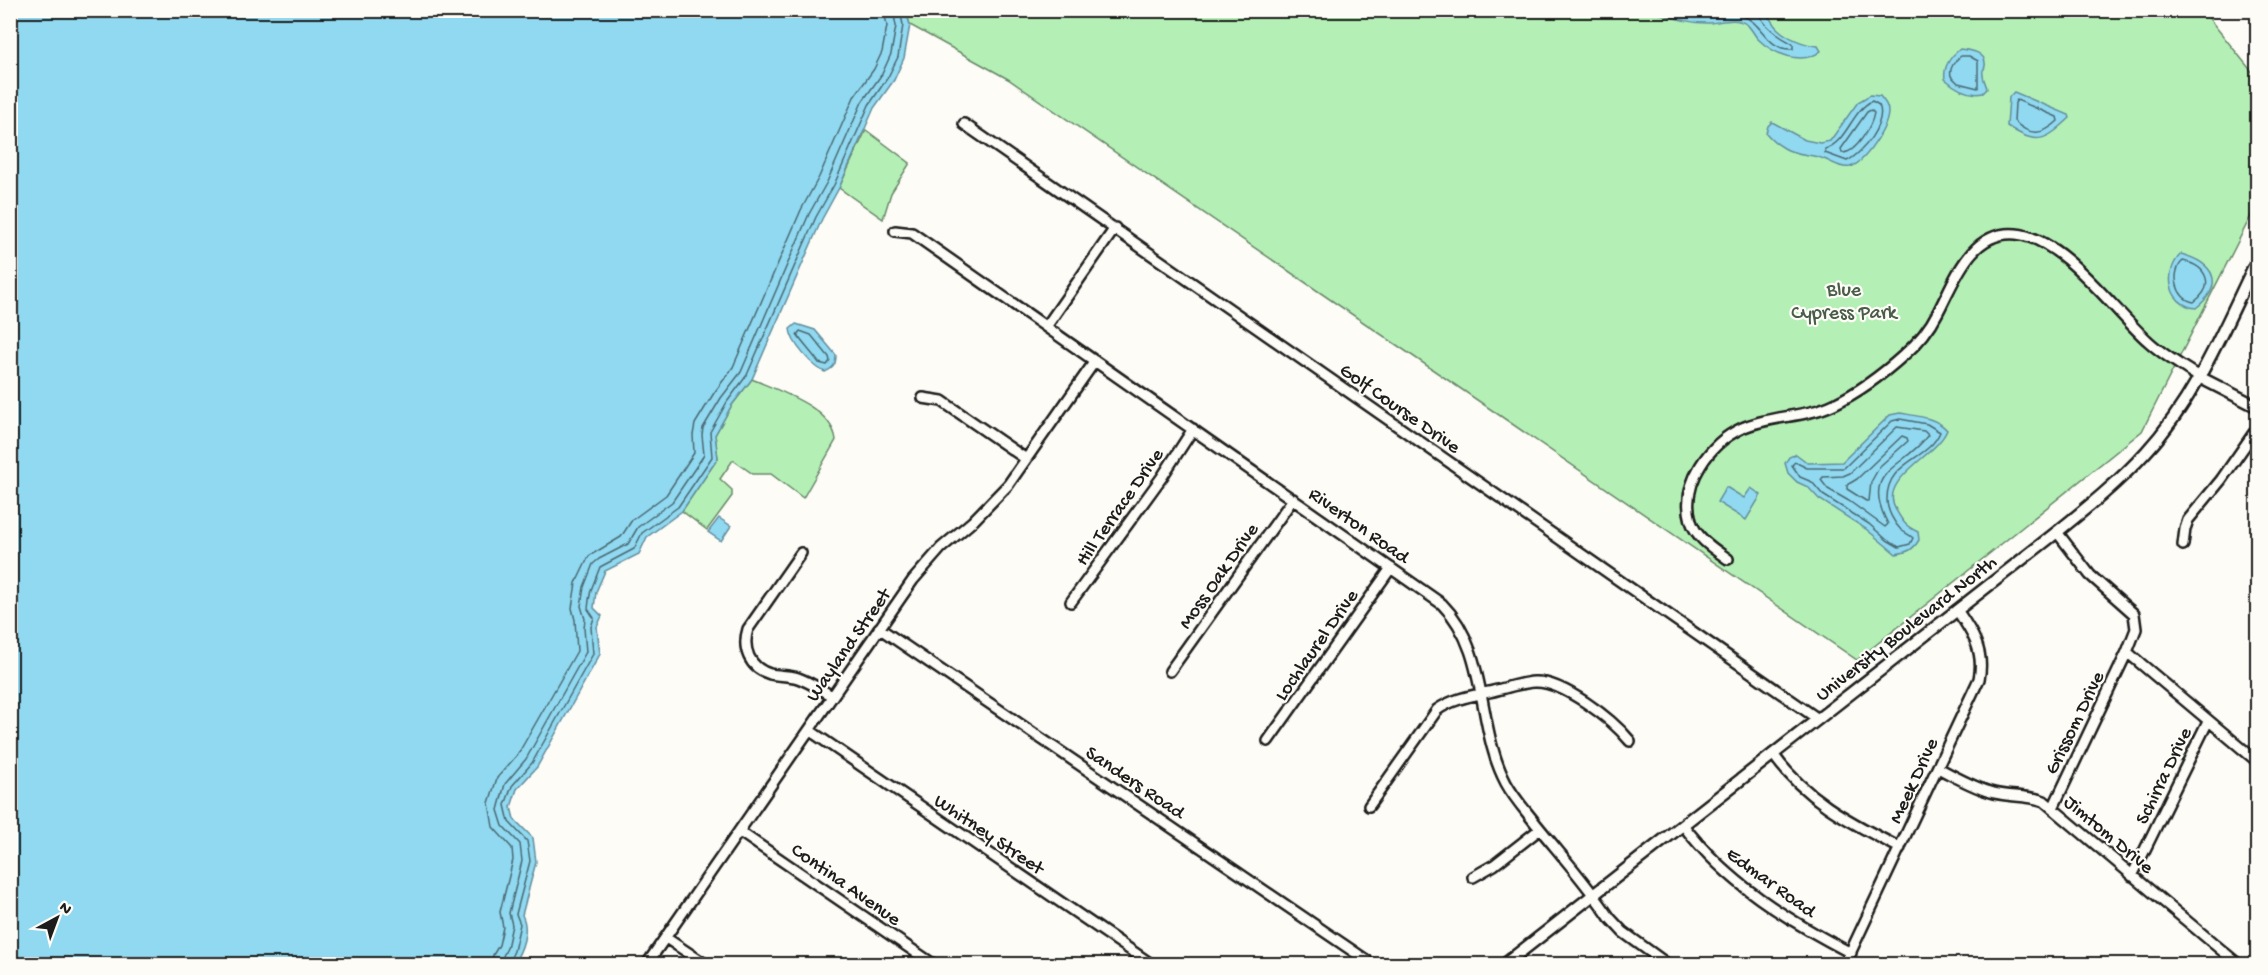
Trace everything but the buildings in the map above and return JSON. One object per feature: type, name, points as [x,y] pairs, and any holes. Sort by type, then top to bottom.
[{"type":"street","name":"Golf Course Drive","points":[[964,124],[1818,719]]},
{"type":"street","points":[[1046,327],[1115,228]]},
{"type":"street","name":"Riverton Road","points":[[895,231],[912,233],[1435,597],[1449,610],[1459,624],[1473,658],[1489,733],[1500,769],[1519,803],[1623,932],[1667,964]]},
{"type":"street","points":[[1728,559],[1704,541],[1691,521],[1690,492],[1702,464],[1714,448],[1725,437],[1743,428],[1831,405],[1877,376],[1906,354],[1922,337],[1966,260],[1983,242],[2005,234],[2029,236],[2054,249],[2158,350],[2199,378],[2258,407]]},
{"type":"street","name":"University Boulevard North","points":[[1505,964],[2057,532],[2122,478],[2148,451],[2199,378],[2258,258]]},
{"type":"street","name":"Wayland Street","points":[[647,964],[924,565],[995,500],[1008,485],[1095,361]]},
{"type":"street","points":[[923,398],[942,401],[1026,459]]},
{"type":"street","points":[[2183,545],[2188,520],[2221,480],[2258,427]]},
{"type":"street","name":"Hill Terrace Drive","points":[[1071,602],[1162,477],[1193,429]]},
{"type":"street","name":"Moss Oak Drive","points":[[1170,671],[1293,499]]},
{"type":"street","name":"Grissom Drive","points":[[2053,808],[2136,629],[2134,614],[2090,575],[2057,532]]},
{"type":"street","points":[[801,553],[748,629],[745,637],[746,653],[756,666],[765,672],[804,680],[832,696]]},
{"type":"street","name":"Lochlaurel Drive","points":[[1268,741],[1391,568]]},
{"type":"street","name":"Meek Drive","points":[[1845,964],[1976,687],[1981,672],[1977,641],[1957,610]]},
{"type":"street","name":"Sanders Road","points":[[879,628],[1372,964]]},
{"type":"street","points":[[2127,652],[2258,762]]},
{"type":"street","points":[[1369,806],[1437,710],[1446,704],[1481,694],[1530,682],[1550,683],[1563,688],[1611,721],[1630,741]]},
{"type":"street","name":"Schirra Drive","points":[[2132,876],[2208,721]]},
{"type":"street","name":"Whitney Street","points":[[809,730],[1151,964]]},
{"type":"street","points":[[1773,754],[1785,770],[1814,798],[1832,811],[1900,848]]},
{"type":"street","name":"Jimtom Drive","points":[[1938,768],[1977,788],[1995,793],[2036,798],[2053,808],[2238,964]]},
{"type":"street","name":"Edmar Road","points":[[1683,825],[1707,854],[1740,885],[1790,920],[1851,953]]},
{"type":"street","points":[[1473,877],[1494,866],[1540,829]]},
{"type":"street","name":"Contina Avenue","points":[[740,832],[933,964]]},
{"type":"street","points":[[666,938],[705,964]]},
{"type":"green space","name":"Blue Cypress Park","points":[[906,11],[2203,11],[2257,78],[2257,204],[2142,431],[1857,660],[1008,79],[910,25]]},
{"type":"green space","points":[[866,130],[910,163],[891,193],[883,219],[839,188]]},
{"type":"green space","points":[[752,379],[815,409],[832,428],[836,440],[803,498],[771,474],[753,474],[733,460],[720,479],[732,490],[732,496],[707,530],[682,511],[718,458],[715,435],[732,405]]},
{"type":"water","points":[[10,11],[906,11],[910,25],[904,58],[894,80],[874,108],[839,188],[822,219],[752,379],[732,405],[715,435],[718,458],[682,511],[647,537],[639,554],[605,571],[596,592],[594,608],[602,616],[597,627],[600,654],[537,767],[517,789],[511,807],[514,819],[533,838],[536,862],[522,915],[525,927],[524,940],[513,964],[11,964]]},
{"type":"water","points":[[1651,11],[1710,17],[1761,12],[1766,14],[1786,35],[1802,43],[1818,46],[1821,51],[1805,58],[1788,56],[1764,44],[1748,25],[1742,22],[1733,20],[1695,22]]},
{"type":"water","points":[[1960,49],[1977,53],[1985,61],[1983,77],[1987,89],[1983,93],[1962,90],[1945,79],[1948,62]]},
{"type":"water","points":[[2014,92],[2069,115],[2070,118],[2047,136],[2034,138],[2026,136],[2007,126],[2009,97]]},
{"type":"water","points":[[1870,95],[1880,96],[1887,105],[1887,119],[1869,152],[1850,167],[1788,150],[1766,133],[1772,122],[1805,140],[1820,143],[1830,141],[1858,102]]},
{"type":"water","points":[[2181,254],[2201,263],[2212,275],[2211,291],[2196,308],[2179,301],[2171,287],[2172,270]]},
{"type":"water","points":[[796,324],[815,330],[836,355],[831,369],[825,372],[820,369],[798,347],[790,329]]},
{"type":"water","points":[[1900,413],[1932,420],[1947,430],[1941,440],[1901,478],[1895,488],[1892,499],[1896,510],[1910,528],[1918,532],[1919,540],[1910,550],[1896,554],[1866,529],[1819,499],[1808,487],[1797,482],[1788,473],[1785,463],[1789,457],[1796,454],[1808,463],[1842,462],[1890,415]]},
{"type":"water","points":[[1726,487],[1744,498],[1751,488],[1761,495],[1746,520],[1717,502]]},
{"type":"water","points":[[719,518],[731,526],[721,541],[708,532]]}]
